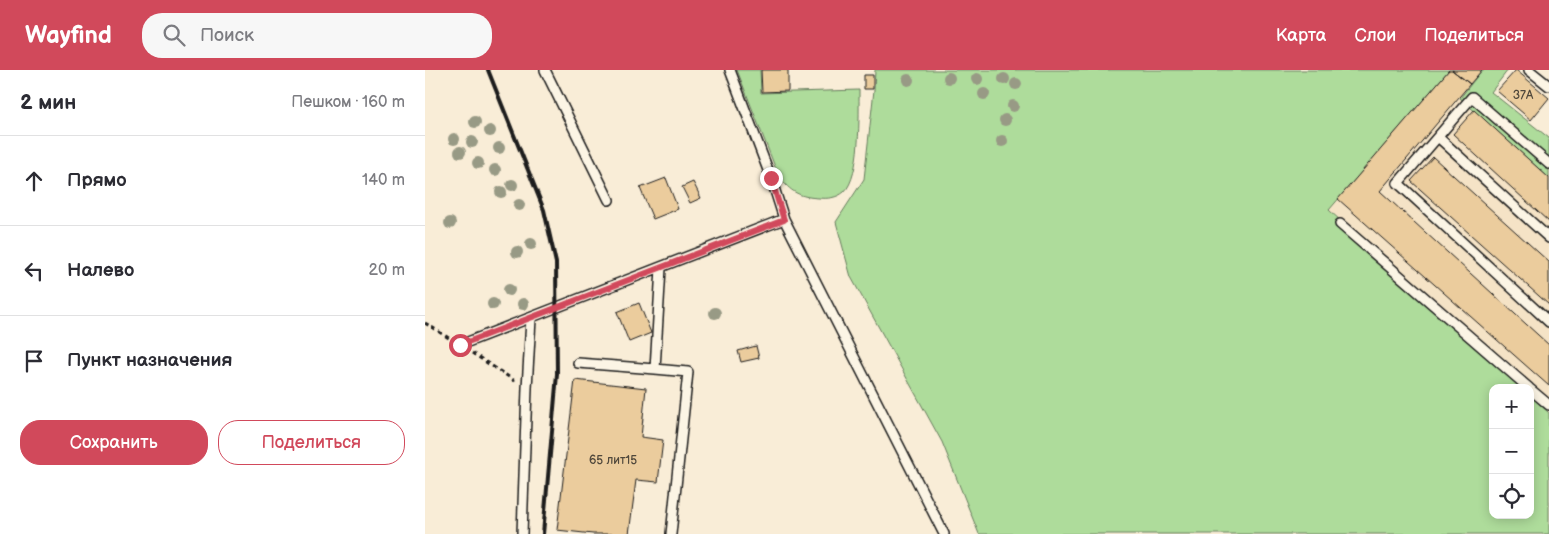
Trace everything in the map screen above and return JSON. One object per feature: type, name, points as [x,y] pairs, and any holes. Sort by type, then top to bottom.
[{"type":"lane","points":[[545,70],[609,200]]},
{"type":"lane","points":[[730,70],[771,178],[784,220],[944,534]]},
{"type":"lane","points":[[1529,70],[1549,86]]},
{"type":"lane","points":[[1549,164],[1472,97],[1398,184],[1549,322]]},
{"type":"lane","points":[[1438,137],[1549,238]]},
{"type":"lane","points":[[460,345],[784,220]]},
{"type":"lane","points":[[1340,224],[1524,384]]},
{"type":"lane","points":[[655,369],[661,268]]},
{"type":"lane","points":[[522,534],[531,319]]},
{"type":"lane","points":[[578,363],[688,372],[671,534]]},
{"type":"lane","points":[[1534,392],[1549,406]]},
{"type":"path","points":[[425,323],[527,388]]},
{"type":"shaded area","points":[[1449,70],[1452,70],[1470,84],[1460,98],[1549,178],[1549,413],[1534,399],[1534,384],[1518,384],[1329,210]]},
{"type":"green space","points":[[737,70],[760,70],[761,93],[859,90],[859,129],[854,173],[850,184],[844,192],[832,198],[812,197],[796,193],[783,182],[779,177]]},
{"type":"green space","points":[[875,70],[1449,70],[1329,210],[1518,384],[1489,384],[1489,519],[1534,519],[1534,399],[1549,413],[1549,534],[979,534],[942,442],[851,277],[836,222],[864,179]]},
{"type":"green space","points":[[1482,70],[1508,70],[1491,92],[1549,138],[1549,178],[1460,98]]},
{"type":"building","points":[[761,70],[788,70],[788,91],[762,92]]},
{"type":"building","points":[[1449,70],[1452,70],[1470,84],[1380,191],[1549,345],[1549,386],[1338,199]]},
{"type":"building","points":[[1452,70],[1482,70],[1470,84]]},
{"type":"building","points":[[1516,70],[1549,98],[1531,120],[1497,91]]},
{"type":"building","points":[[864,75],[873,75],[873,89],[864,89]]},
{"type":"building","points":[[1474,110],[1549,178],[1549,222],[1453,134]]},
{"type":"building","points":[[1433,157],[1549,262],[1549,305],[1411,181]]},
{"type":"building","points":[[666,178],[678,209],[653,219],[640,188]]},
{"type":"building","points":[[693,182],[701,198],[690,203],[682,187]]},
{"type":"building","points":[[639,303],[651,333],[629,342],[617,312]]},
{"type":"building","points":[[756,346],[759,358],[741,362],[738,351]]},
{"type":"building","points":[[575,380],[646,388],[641,437],[663,440],[658,482],[636,480],[629,534],[593,534],[557,530]]},
{"type":"railway","points":[[488,70],[544,210],[556,263],[557,374],[543,534]]},
{"type":"route","points":[[460,345],[784,220],[771,178]]}]
